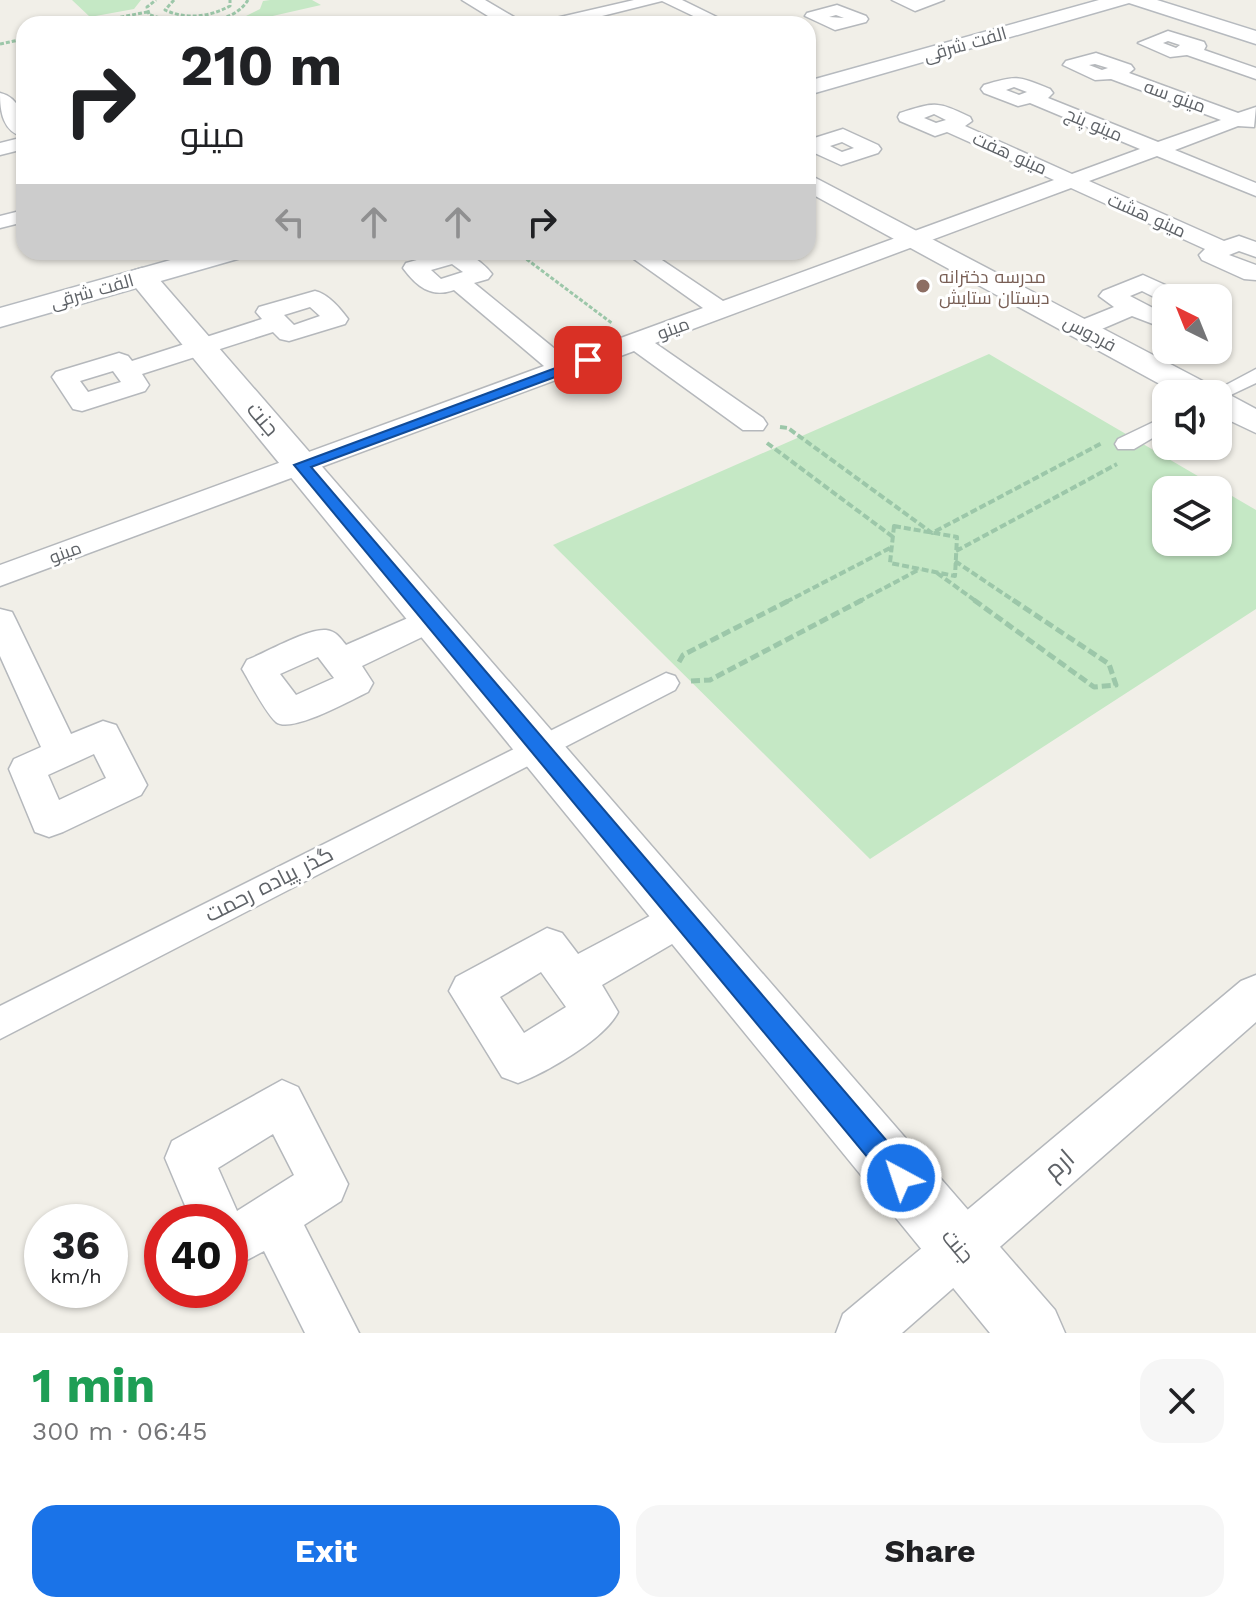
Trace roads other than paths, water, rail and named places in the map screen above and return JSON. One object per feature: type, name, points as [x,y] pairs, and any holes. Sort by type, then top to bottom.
[{"type":"main road","name":"الفت شرقی","points":[[816,75],[1083,0]]},
{"type":"main road","name":"الفت شرقی","points":[[816,86],[1121,0]]},
{"type":"main road","points":[[1137,0],[1256,38]]},
{"type":"main road","points":[[1177,0],[1256,25]]},
{"type":"main road","name":"الفت شرقی","points":[[0,302],[147,261]]},
{"type":"main road","name":"الفت شرقی","points":[[0,318],[147,261]]},
{"type":"street","points":[[471,0],[501,16]]},
{"type":"street","points":[[602,16],[655,0]]},
{"type":"street","points":[[669,0],[705,16]]},
{"type":"street","points":[[900,0],[915,6],[936,0]]},
{"type":"street","points":[[803,4],[824,13]]},
{"type":"street","points":[[556,6],[576,16]]},
{"type":"street","points":[[1186,49],[1256,74]]},
{"type":"street","name":"مینو سه","points":[[1112,73],[1250,120]]},
{"type":"street","name":"مینو پنج","points":[[1031,97],[1256,190]]},
{"type":"street","points":[[0,100],[16,120]]},
{"type":"street","name":"مینو","points":[[0,576],[1072,181],[1250,120]]},
{"type":"street","name":"مینو هفت","points":[[949,126],[1072,181]]},
{"type":"street","name":"مینو هشت","points":[[1072,181],[1223,249]]},
{"type":"street","name":"فردوس","points":[[816,186],[1176,380]]},
{"type":"street","points":[[1256,250],[1239,243],[1210,255],[1252,274],[1256,272]]},
{"type":"street","points":[[647,260],[721,310]]},
{"type":"street","name":"جنت","points":[[147,261],[202,346],[1032,1333]]},
{"type":"street","points":[[458,282],[563,369]]},
{"type":"street","points":[[1152,286],[1143,282],[1111,296],[1152,316]]},
{"type":"street","points":[[1081,329],[1133,307]]},
{"type":"street","points":[[126,371],[278,322]]},
{"type":"street","points":[[637,342],[753,424]]},
{"type":"street","points":[[1232,388],[1256,375]]},
{"type":"street","points":[[1232,410],[1256,423]]},
{"type":"street","points":[[1126,444],[1152,430]]},
{"type":"street","points":[[340,662],[431,619]]},
{"type":"street","points":[[0,620],[62,753]]},
{"type":"street","name":"گذر پیاده رحمت","points":[[0,1023],[666,683]]},
{"type":"street","points":[[572,980],[682,917]]},
{"type":"street","name":"ارم","points":[[862,1333],[1256,995]]},
{"type":"street","points":[[209,1204],[189,1158],[282,1103],[324,1184],[248,1232]]},
{"type":"street","points":[[273,1216],[333,1333]]},
{"type":"place","name":"مدرسه دخترانه دبستان ستایش","points":[[923,286]]}]
